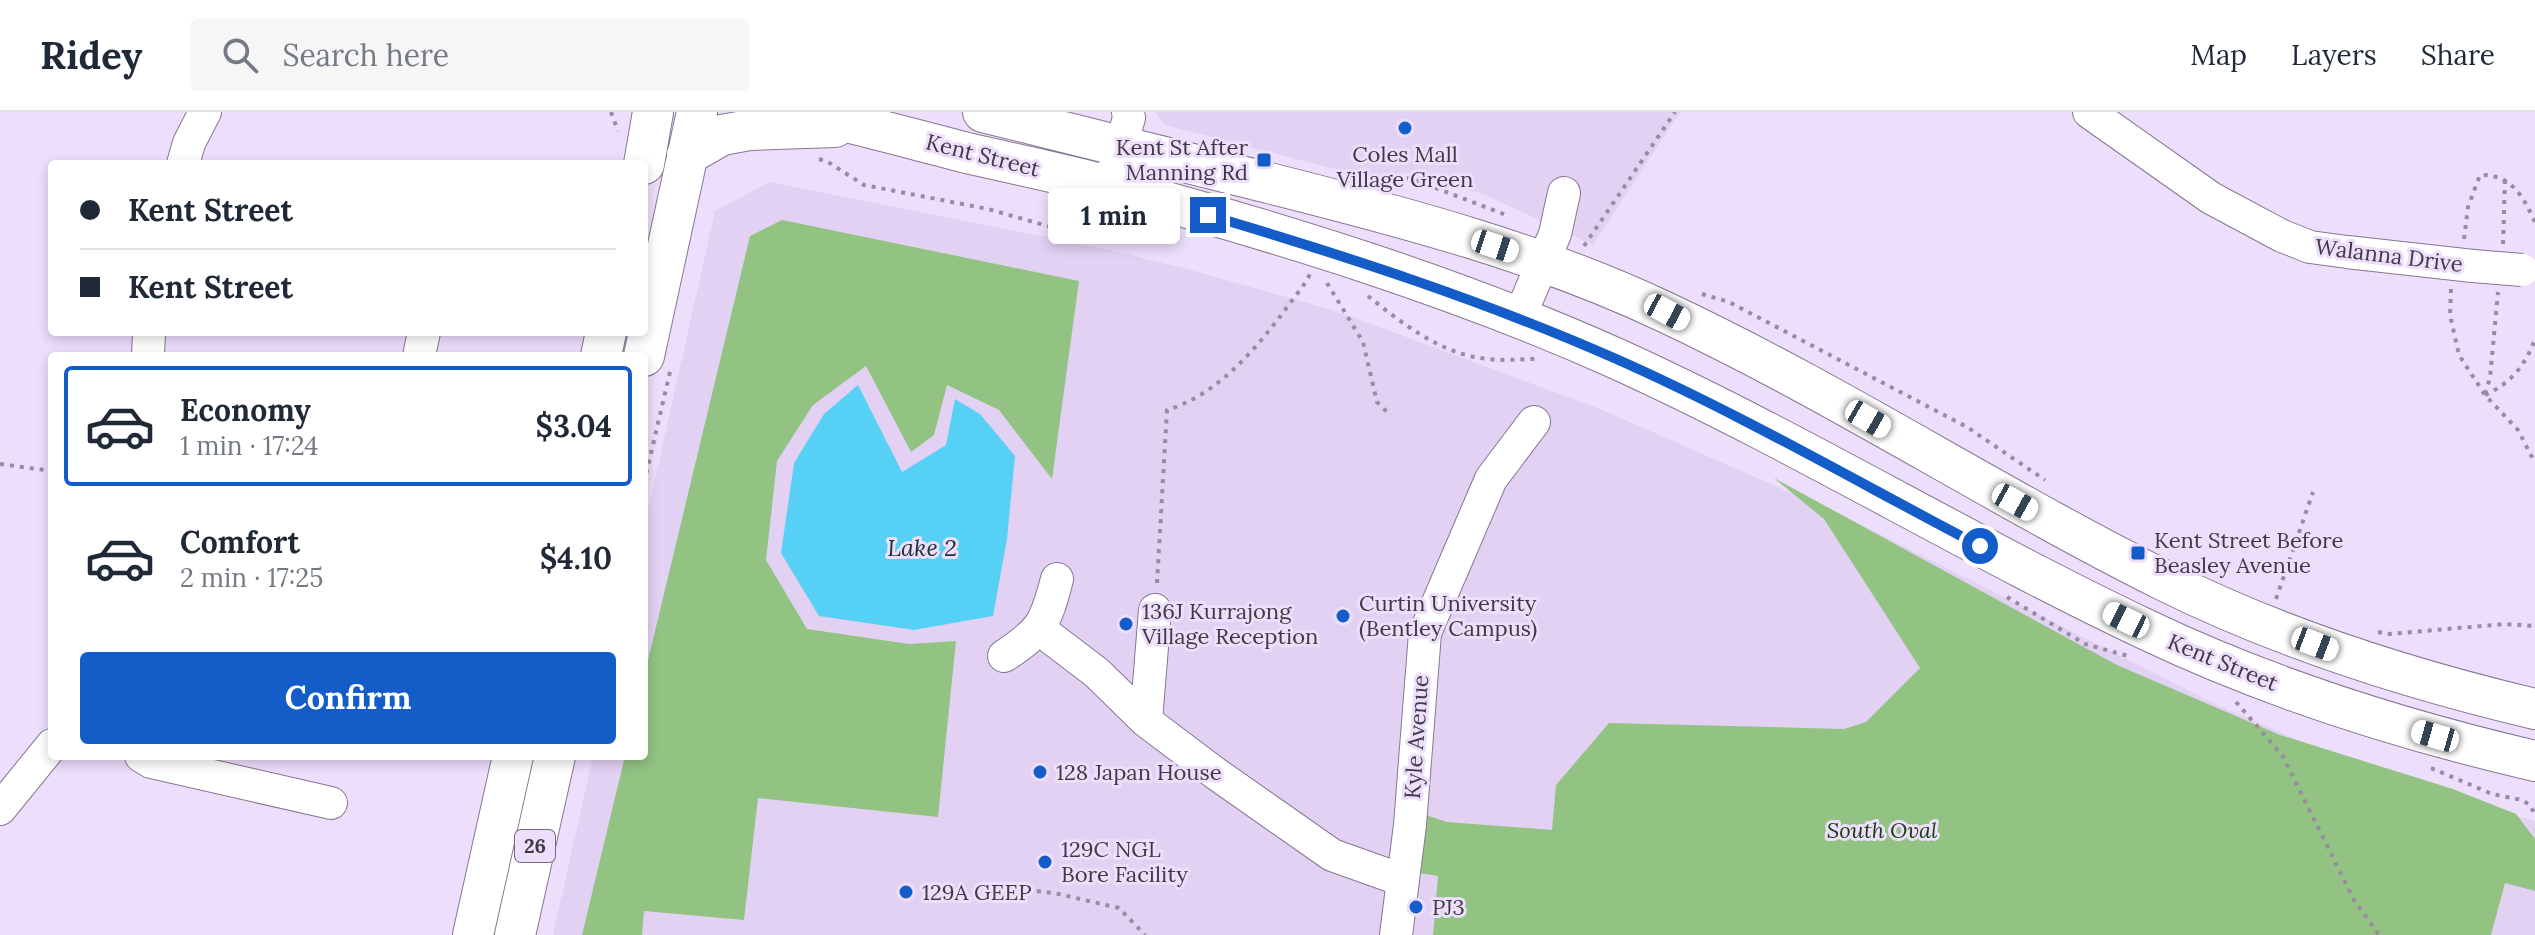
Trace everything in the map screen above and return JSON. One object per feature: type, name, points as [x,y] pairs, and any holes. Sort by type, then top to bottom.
[{"type":"main road","points":[[629,112],[644,160]]},
{"type":"main road","points":[[644,160],[653,112]]},
{"type":"main road","points":[[645,352],[697,112]]},
{"type":"main road","name":"Kent Street","points":[[804,112],[1102,184],[1307,245],[1519,318],[1589,347],[1731,416],[2150,632],[2331,704],[2459,743],[2535,761]]},
{"type":"main road","name":"Kent Street","points":[[983,112],[1116,128],[1543,262],[1667,312],[1843,405],[2038,515],[2179,587],[2339,653],[2535,709]]},
{"type":"main road","points":[[687,155],[722,135],[749,130],[867,125]]},
{"type":"main road","points":[[1589,347],[1610,289]]},
{"type":"main road","name":"26","points":[[473,935],[512,760]]},
{"type":"main road","name":"26","points":[[515,935],[554,760]]},
{"type":"street","points":[[184,160],[205,112]]},
{"type":"street","name":"Walanna Drive","points":[[2089,112],[2211,198],[2282,236],[2310,247],[2462,265],[2518,277]]},
{"type":"street","points":[[1102,184],[1116,128]]},
{"type":"street","points":[[1519,318],[1555,234],[1564,193]]},
{"type":"street","name":"Kyle Avenue","points":[[1396,935],[1410,825],[1425,633],[1491,479],[1534,422]]},
{"type":"street","points":[[1004,656],[1026,642],[1048,616],[1057,579]]},
{"type":"street","points":[[1146,721],[1155,610]]},
{"type":"street","points":[[1038,628],[1097,673],[1146,721],[1332,855],[1402,880]]},
{"type":"street","points":[[0,809],[48,750]]},
{"type":"street","points":[[148,760],[331,803]]},
{"type":"path","points":[[1584,246],[1675,112]]},
{"type":"path","points":[[817,158],[864,185],[988,209],[1051,227],[1080,231],[1115,224],[1137,228]]},
{"type":"path","points":[[2535,222],[2526,203],[2505,179],[2493,174],[2480,175],[2468,207],[2462,265],[2450,315],[2459,355],[2485,395],[2518,430],[2535,463]]},
{"type":"path","points":[[2503,245],[2505,179]]},
{"type":"path","points":[[1155,610],[1167,410],[1199,395],[1249,356],[1308,278],[1312,267],[1332,289],[1340,308],[1363,342],[1377,402],[1390,415]]},
{"type":"path","points":[[2485,395],[2518,277]]},
{"type":"path","points":[[1366,294],[1417,334],[1467,355],[1486,359],[1546,359]]},
{"type":"path","points":[[2485,395],[2507,385],[2530,352],[2535,339]]},
{"type":"path","points":[[1886,383],[1967,427],[2049,484]]},
{"type":"path","points":[[0,464],[48,470]]},
{"type":"path","points":[[2265,597],[2275,601],[2313,492]]},
{"type":"path","points":[[2005,595],[2085,644],[2136,658]]},
{"type":"path","points":[[2374,631],[2389,634],[2505,624],[2535,626]]},
{"type":"path","points":[[2234,700],[2282,755],[2354,900],[2379,935]]},
{"type":"path","points":[[2419,763],[2492,794],[2522,800],[2530,805],[2535,815]]},
{"type":"path","points":[[1017,889],[1054,893],[1119,908],[1145,935]]},
{"type":"shaded area","points":[[1155,112],[1680,112],[1593,245],[1486,195],[1408,173],[1369,178],[1165,125]]},
{"type":"shaded area","name":"Curtin University (Bentley Campus)","points":[[769,182],[1111,250],[1336,311],[1600,409],[1846,517],[2215,704],[2399,783],[2535,821],[2535,935],[553,935],[592,760],[648,760],[648,511],[715,211]]},
{"type":"green space","points":[[782,220],[1079,281],[1052,479],[999,410],[947,385],[934,435],[911,452],[866,366],[813,405],[777,461],[766,560],[807,629],[909,644],[956,641],[938,817],[758,798],[744,920],[644,911],[642,935],[582,935],[624,760],[648,760],[648,660],[750,236]]},
{"type":"green space","name":"South Oval","points":[[1774,478],[2117,665],[2280,735],[2453,789],[2516,814],[2535,839],[2535,891],[2505,883],[2491,935],[1433,935],[1438,876],[1413,872],[1420,813],[1447,822],[1552,830],[1556,785],[1609,723],[1844,729],[1866,722],[1920,668],[1824,519]]},
{"type":"water","name":"Lake 2","points":[[858,385],[902,472],[946,445],[955,399],[980,414],[1015,456],[1007,539],[993,616],[914,630],[819,616],[781,553],[794,463],[824,414]]},
{"type":"place","name":"Coles Mall Village Green","points":[[1405,128]]},
{"type":"place","name":"Kent St After Manning Rd","points":[[1264,160]]},
{"type":"place","name":"Kent Street Before Beasley Avenue","points":[[2138,553]]},
{"type":"place","name":"Curtin University (Bentley Campus)","points":[[1343,616]]},
{"type":"place","name":"136J Kurrajong Village Reception","points":[[1126,624]]},
{"type":"place","name":"128 Japan House","points":[[1040,772]]},
{"type":"place","name":"129C NGL Bore Facility","points":[[1045,862]]},
{"type":"place","name":"129A GEEP","points":[[906,892]]},
{"type":"place","name":"PJ3","points":[[1416,907]]},
{"type":"route","points":[[1208,215],[1386,271],[1519,318],[1616,359],[1980,546]]}]
